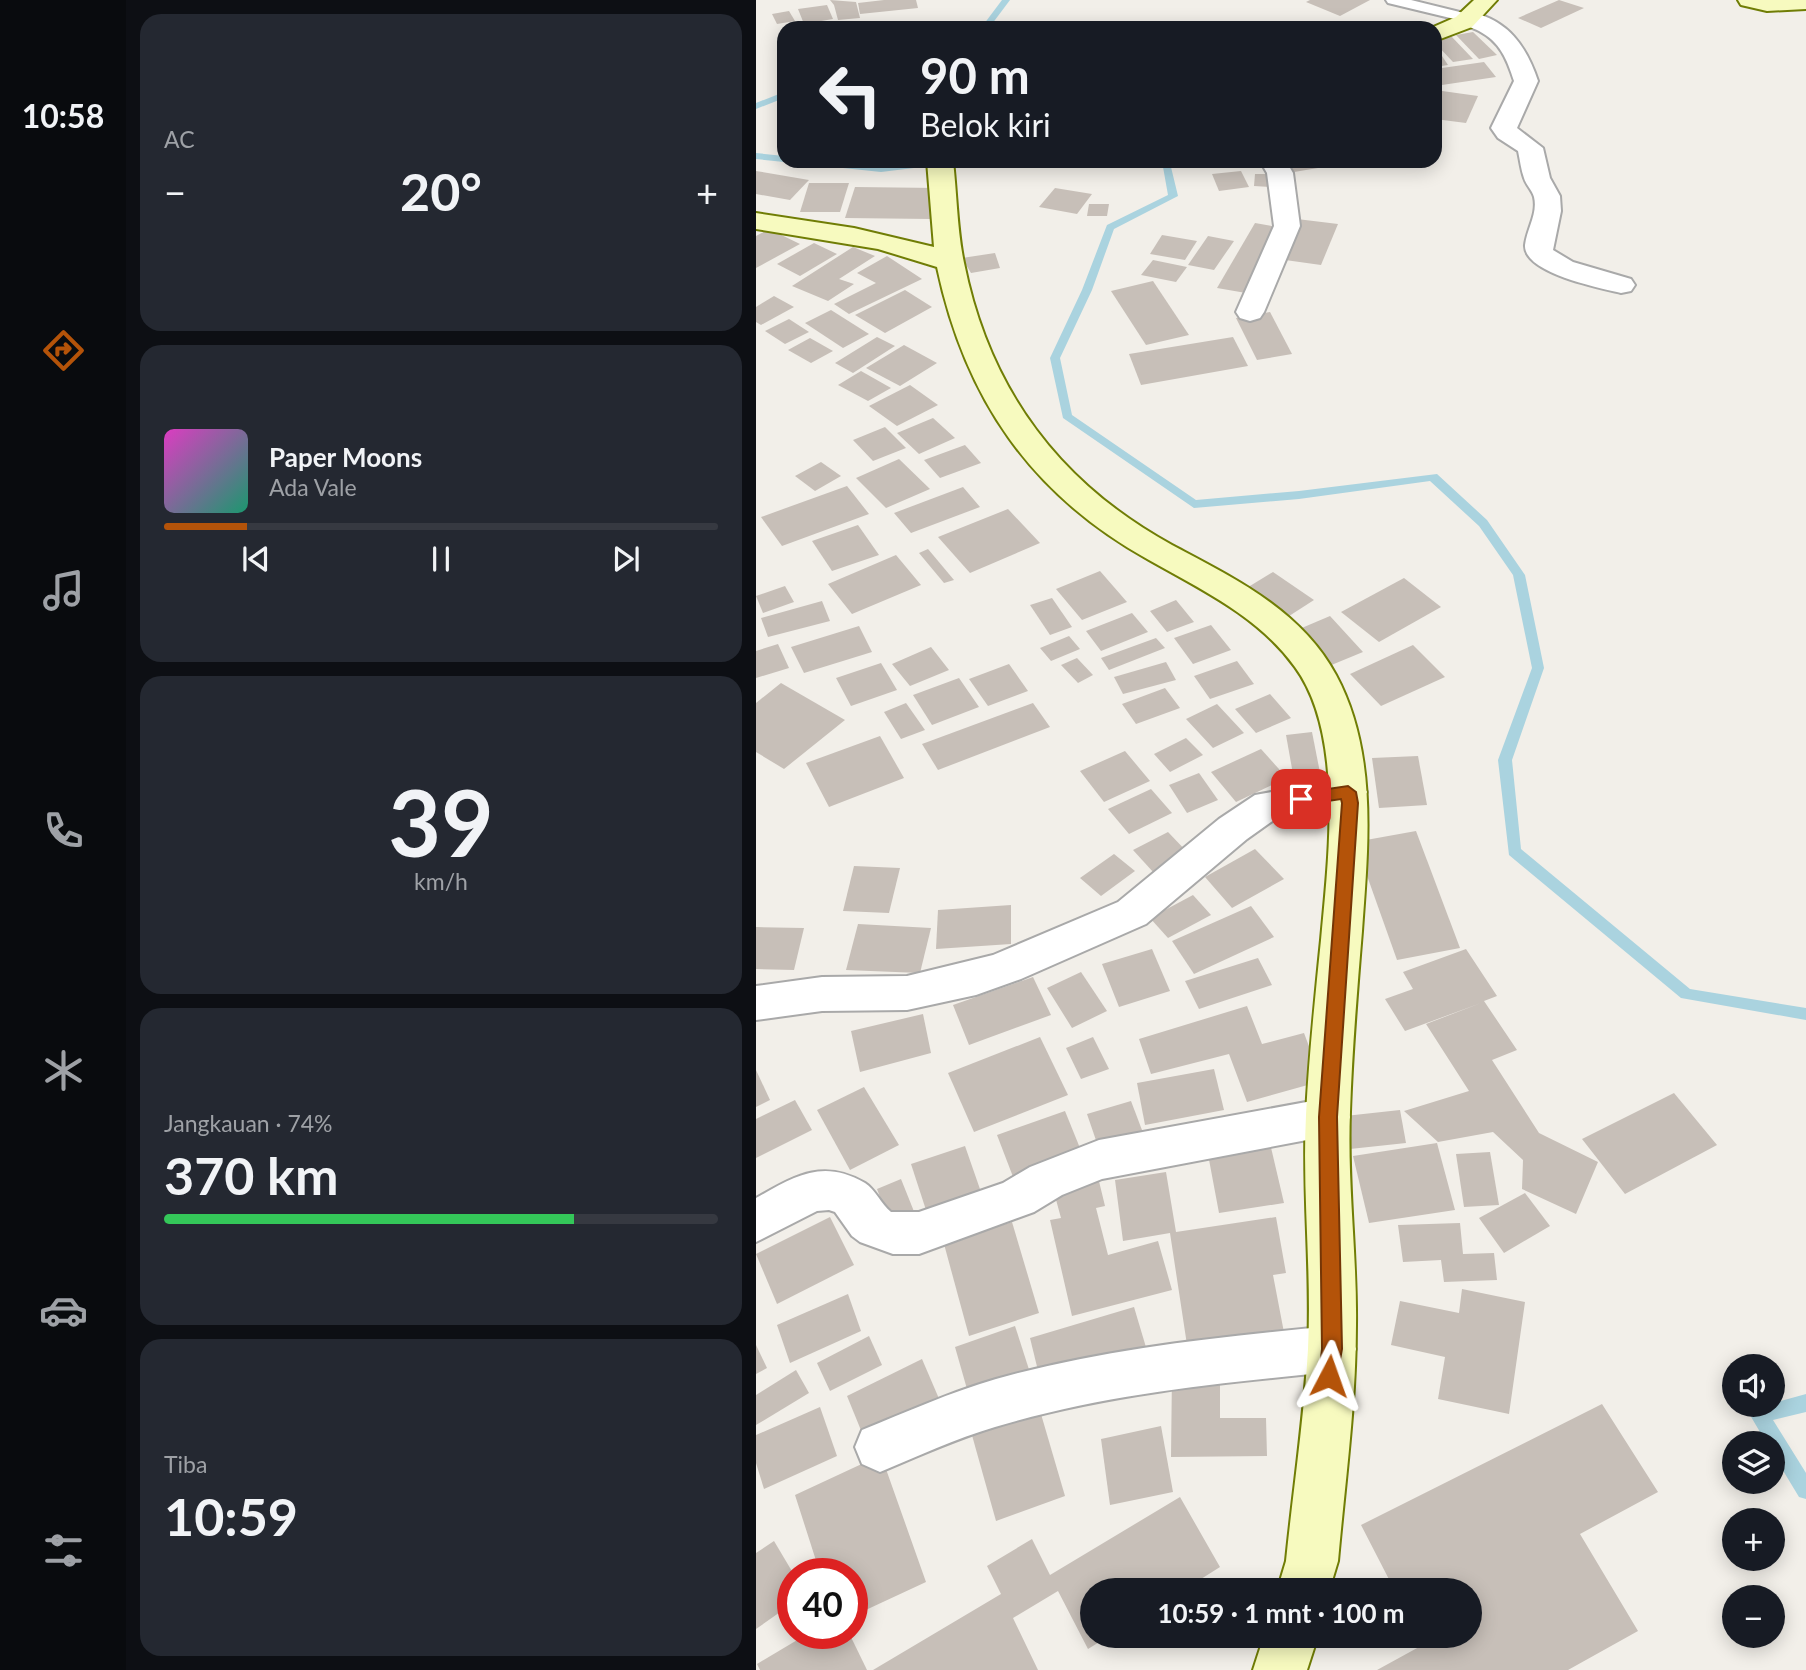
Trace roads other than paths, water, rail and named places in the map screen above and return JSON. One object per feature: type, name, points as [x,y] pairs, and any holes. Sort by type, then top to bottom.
[{"type":"street","points":[[1759,1],[1806,2]]},
{"type":"street","points":[[1442,32],[1451,30],[1479,10],[1507,37],[1526,81],[1504,128],[1530,148],[1537,178],[1547,196],[1548,211],[1539,245],[1540,254],[1563,268],[1621,285]]},
{"type":"street","points":[[941,168],[949,262],[961,315],[979,363],[1017,431],[1043,463],[1105,517],[1152,548],[1209,577],[1258,611],[1297,646],[1317,672],[1332,702],[1349,798],[1328,1117],[1332,1349],[1311,1561],[1306,1578]]},
{"type":"street","points":[[1250,312],[1287,226],[1277,168]]},
{"type":"street","points":[[756,221],[880,241],[916,249],[949,262]]},
{"type":"street","points":[[756,1003],[822,994],[907,993],[976,978],[1132,913],[1233,829],[1268,805],[1349,798]]},
{"type":"street","points":[[756,1222],[811,1191],[829,1190],[851,1198],[868,1221],[876,1227],[893,1233],[919,1233],[1018,1198],[1046,1181],[1099,1160],[1328,1117]]},
{"type":"street","points":[[880,1447],[993,1404],[1065,1385],[1199,1362],[1332,1349]]},
{"type":"street","points":[[1280,1670],[1287,1648]]},
{"type":"lane","points":[[1393,0],[1479,10]]},
{"type":"waterway","points":[[990,21],[1006,0]]},
{"type":"waterway","points":[[756,106],[777,98]]},
{"type":"waterway","points":[[756,156],[777,158]]},
{"type":"waterway","points":[[872,168],[889,168]]},
{"type":"waterway","points":[[1168,168],[1173,196],[1110,227],[1087,290],[1055,358],[1067,416],[1194,504],[1299,495],[1433,477],[1483,523],[1519,575],[1538,668],[1505,760],[1514,851],[1686,994],[1806,1014]]},
{"type":"waterway","points":[[1806,1403],[1759,1415],[1806,1490]]}]
